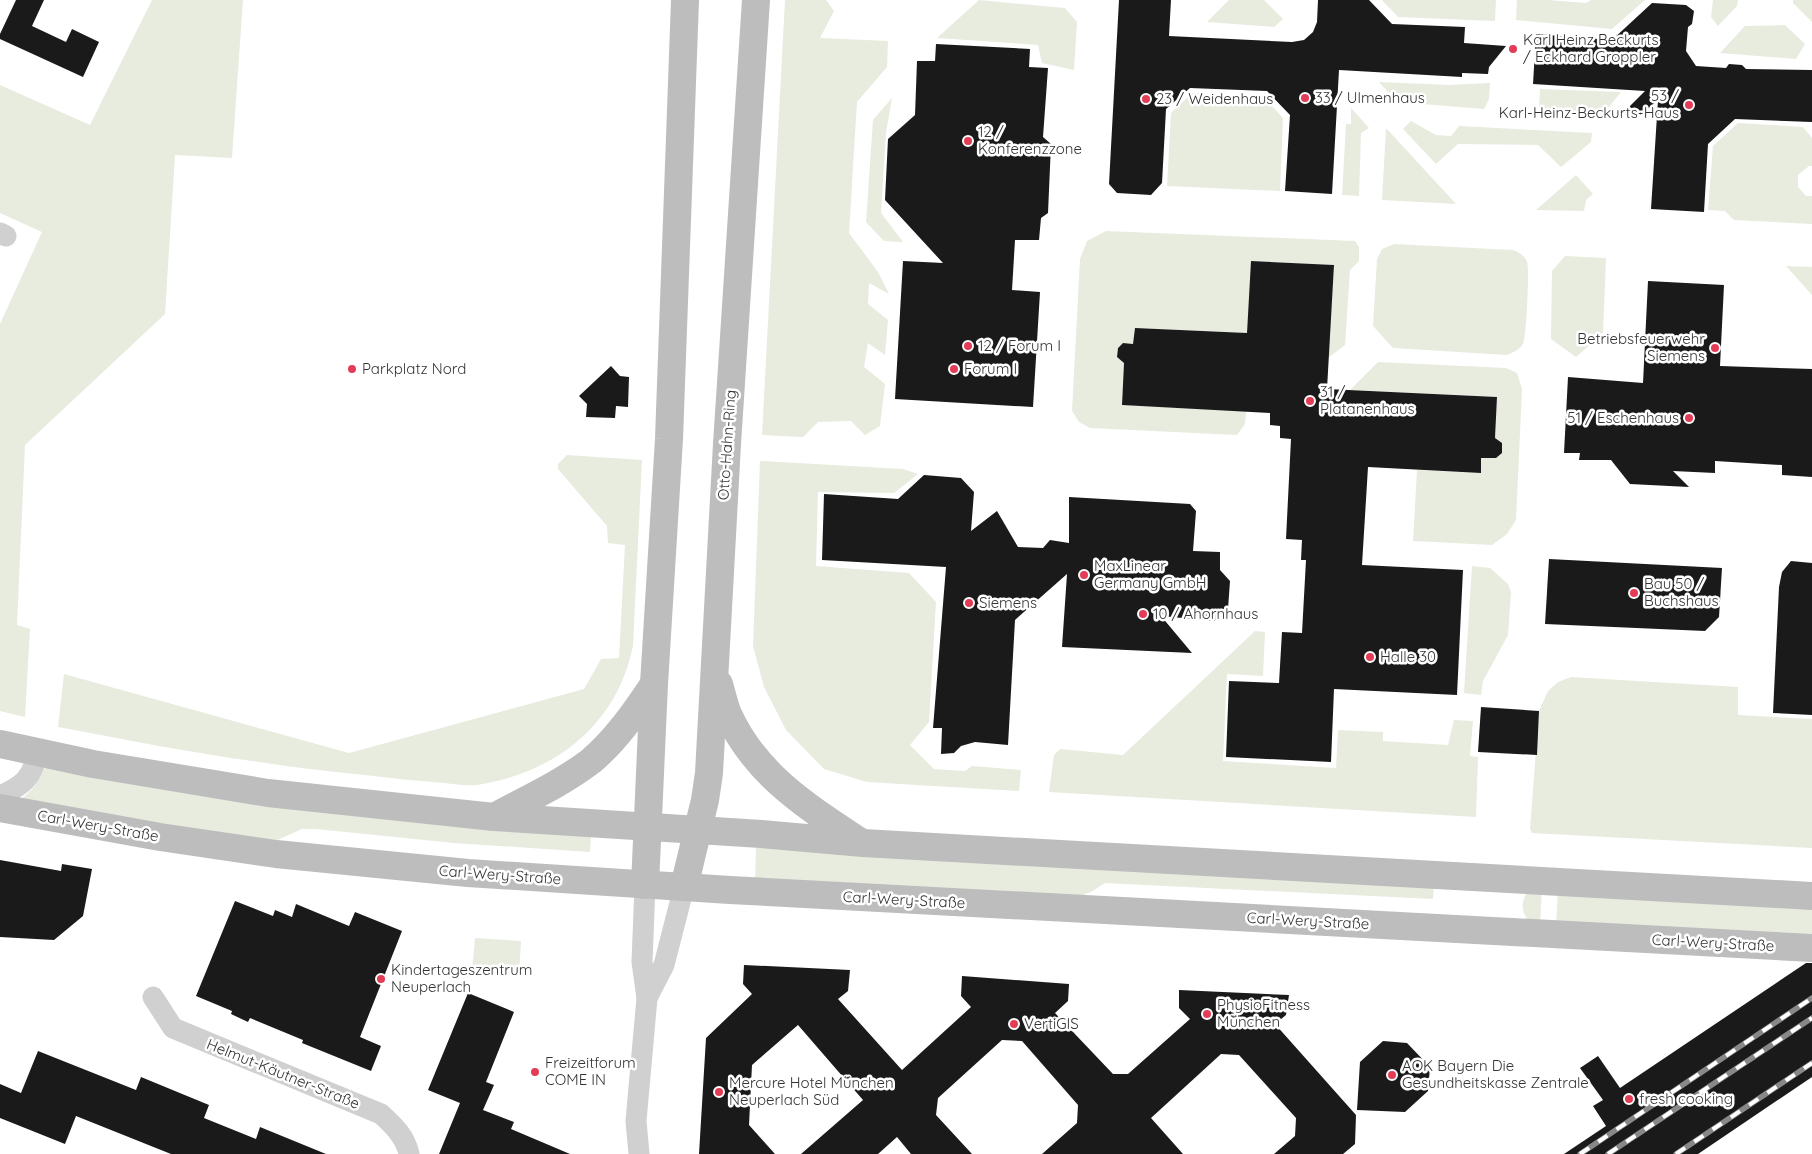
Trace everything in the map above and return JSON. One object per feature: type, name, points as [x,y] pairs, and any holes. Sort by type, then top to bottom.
[{"type":"main road","points":[[646,885],[654,684],[669,439],[684,0]]},
{"type":"main road","name":"Otto-Hahn-Ring","points":[[684,887],[698,831],[709,773],[726,454],[756,0]]},
{"type":"main road","points":[[714,667],[728,713],[754,758],[771,776],[801,802],[863,843]]},
{"type":"main road","points":[[494,817],[558,784],[592,760],[620,730],[654,684]]},
{"type":"main road","points":[[0,744],[152,775],[268,793],[494,817],[863,843],[1812,896]]},
{"type":"main road","name":"Carl-Wery-Straße","points":[[0,808],[160,837],[300,857],[468,873],[646,885],[1812,948]]},
{"type":"street","points":[[0,796],[18,788],[35,764],[38,753]]},
{"type":"street","points":[[640,1154],[636,1122],[647,998],[642,962],[646,885]]},
{"type":"street","points":[[647,998],[664,965],[684,887]]},
{"type":"street","name":"Helmut-Käutner-Straße","points":[[153,997],[174,1028],[381,1114],[399,1130],[408,1147],[409,1154]]},
{"type":"shaded area","points":[[152,0],[243,0],[232,158],[175,155],[165,314],[25,445],[17,625],[30,629],[25,717],[0,711],[0,324],[42,232],[0,213],[0,85],[90,125]]},
{"type":"shaded area","points":[[785,0],[826,0],[834,11],[820,38],[888,41],[887,67],[857,102],[849,233],[878,272],[889,294],[869,283],[868,304],[888,320],[885,355],[868,343],[864,367],[885,384],[880,426],[865,435],[851,421],[818,422],[803,437],[762,435]]},
{"type":"shaded area","points":[[979,0],[1065,8],[1077,22],[1074,70],[1042,63],[1038,45],[937,38]]},
{"type":"shaded area","points":[[1229,0],[1264,0],[1283,19],[1274,27],[1207,22]]},
{"type":"shaded area","points":[[1382,0],[1496,0],[1495,21],[1398,17]]},
{"type":"shaded area","points":[[1517,0],[1586,3],[1591,0],[1645,0],[1612,29],[1516,20]]},
{"type":"shaded area","points":[[1713,0],[1738,0],[1737,6],[1718,26],[1711,17]]},
{"type":"shaded area","points":[[1793,0],[1812,0],[1812,22],[1793,3]]},
{"type":"shaded area","points":[[1785,25],[1805,44],[1796,59],[1720,53],[1745,26]]},
{"type":"shaded area","points":[[1379,82],[1449,85],[1490,83],[1489,99],[1484,109],[1397,102]]},
{"type":"shaded area","points":[[1540,89],[1621,92],[1604,113],[1539,109]]},
{"type":"shaded area","points":[[1192,93],[1263,96],[1283,118],[1280,191],[1167,186],[1171,113]]},
{"type":"shaded area","points":[[892,98],[886,133],[881,213],[903,242],[884,241],[866,222],[873,120]]},
{"type":"shaded area","points":[[1351,108],[1369,128],[1361,133],[1359,196],[1342,195],[1346,124],[1351,124]]},
{"type":"shaded area","points":[[1411,121],[1436,135],[1451,136],[1459,126],[1592,133],[1591,142],[1561,167],[1538,145],[1458,144],[1436,164],[1403,129]]},
{"type":"shaded area","points":[[1738,123],[1803,127],[1812,138],[1812,166],[1809,166],[1798,175],[1798,187],[1806,196],[1812,196],[1812,224],[1734,220],[1725,211],[1708,210],[1713,146]]},
{"type":"shaded area","points":[[1386,128],[1456,204],[1382,200]]},
{"type":"shaded area","points":[[1576,175],[1593,194],[1586,200],[1584,211],[1536,210]]},
{"type":"shaded area","points":[[1106,231],[1355,241],[1359,247],[1359,261],[1350,270],[1345,345],[1328,358],[1334,265],[1252,261],[1247,333],[1135,328],[1133,344],[1123,343],[1118,348],[1117,357],[1124,363],[1122,405],[1246,411],[1245,424],[1237,435],[1090,428],[1079,422],[1072,411],[1080,259],[1087,241]]},
{"type":"shaded area","points":[[1394,244],[1513,250],[1522,254],[1528,267],[1523,344],[1516,351],[1507,355],[1393,348],[1373,326],[1377,259],[1382,249]]},
{"type":"shaded area","points":[[1565,256],[1606,258],[1603,333],[1576,357],[1551,339],[1552,271]]},
{"type":"shaded area","points":[[1786,266],[1812,267],[1812,295]]},
{"type":"shaded area","points":[[1378,362],[1506,368],[1517,373],[1522,389],[1516,520],[1507,534],[1492,545],[1413,541],[1417,470],[1481,473],[1481,458],[1496,458],[1502,453],[1502,443],[1495,438],[1497,397],[1350,390]]},
{"type":"shaded area","points":[[567,455],[642,460],[633,646],[625,674],[613,699],[597,722],[578,741],[556,757],[532,769],[505,779],[477,785],[465,785],[266,763],[58,727],[64,674],[349,753],[584,689],[601,659],[619,658],[625,545],[608,543],[607,526],[558,469],[558,464]]},
{"type":"shaded area","points":[[760,461],[903,469],[918,474],[894,493],[818,492],[816,566],[909,573],[936,602],[929,722],[910,745],[934,769],[965,771],[972,766],[1021,770],[1019,791],[867,782],[824,769],[786,730],[764,687],[753,646]]},
{"type":"shaded area","points":[[1472,566],[1490,568],[1508,584],[1511,592],[1508,635],[1483,681],[1481,695],[1464,693]]},
{"type":"shaded area","points":[[1255,631],[1265,632],[1263,676],[1227,674],[1223,761],[1336,768],[1338,730],[1383,732],[1383,741],[1448,745],[1454,720],[1473,721],[1470,756],[1478,757],[1476,817],[1049,792],[1054,755],[1060,749],[1123,755]]},
{"type":"shaded area","points":[[1571,677],[1738,687],[1738,715],[1812,719],[1812,848],[1532,833],[1530,829],[1539,711],[1548,691],[1558,682]]},
{"type":"shaded area","points":[[46,766],[591,836],[590,852],[454,843],[316,829],[302,829],[275,841],[264,842],[22,799],[34,787]]},
{"type":"shaded area","points":[[756,845],[1434,881],[1433,899],[1105,883],[1091,892],[1077,897],[755,884]]},
{"type":"shaded area","points":[[1542,887],[1540,925],[1526,917],[1523,910],[1523,901],[1527,893]]},
{"type":"shaded area","points":[[1558,888],[1812,902],[1812,940],[1556,926]]},
{"type":"shaded area","points":[[475,938],[521,941],[519,975],[472,972]]},
{"type":"building","points":[[16,0],[44,0],[32,26],[66,42],[72,29],[99,42],[83,77],[0,39],[0,34]]},
{"type":"building","name":"33 / Ulmenhaus","points":[[1119,0],[1171,0],[1169,36],[1292,42],[1304,40],[1313,32],[1317,22],[1318,0],[1369,0],[1392,24],[1465,27],[1464,43],[1506,46],[1489,67],[1488,74],[1462,73],[1462,77],[1339,70],[1332,194],[1285,191],[1290,115],[1267,91],[1190,88],[1166,109],[1162,183],[1151,195],[1117,193],[1109,184]]},
{"type":"building","name":"53 / Karl-Heinz-Beckurts-Haus","points":[[1652,3],[1686,5],[1694,11],[1692,24],[1688,27],[1686,51],[1696,66],[1726,68],[1729,64],[1742,65],[1746,69],[1812,70],[1812,122],[1735,119],[1708,144],[1704,212],[1651,209],[1658,100],[1636,119],[1627,109],[1645,91],[1533,84],[1536,34],[1612,40]]},
{"type":"building","points":[[936,44],[1030,49],[1029,67],[1048,68],[1043,137],[1051,144],[1048,213],[1041,218],[1039,240],[1015,240],[1012,290],[1040,292],[1033,407],[895,399],[903,261],[943,263],[885,200],[888,139],[915,115],[917,61],[935,61]]},
{"type":"building","points":[[1251,261],[1334,265],[1327,389],[1497,397],[1495,438],[1502,443],[1502,453],[1496,458],[1481,458],[1481,473],[1368,467],[1362,565],[1463,570],[1457,695],[1334,689],[1331,762],[1226,757],[1229,681],[1279,683],[1282,632],[1302,633],[1306,560],[1301,560],[1302,540],[1286,539],[1291,439],[1280,438],[1280,426],[1270,425],[1270,413],[1122,405],[1124,363],[1117,357],[1118,348],[1123,343],[1133,344],[1135,328],[1247,333]]},
{"type":"building","name":"51 / Eschenhaus","points":[[1648,281],[1724,285],[1720,366],[1812,369],[1812,477],[1782,475],[1782,465],[1715,461],[1715,473],[1673,471],[1689,487],[1630,484],[1611,460],[1579,460],[1580,453],[1564,453],[1568,377],[1643,383]]},
{"type":"building","points":[[611,366],[620,376],[629,377],[628,407],[616,406],[615,418],[586,417],[587,404],[579,396]]},
{"type":"building","name":"10 / Ahornhaus","points":[[924,475],[961,478],[974,492],[971,531],[997,511],[1018,547],[1043,548],[1050,540],[1069,543],[1069,497],[1190,504],[1196,511],[1193,551],[1220,552],[1220,570],[1230,581],[1228,609],[1214,621],[1161,616],[1192,653],[1062,647],[1067,574],[1015,620],[1008,745],[975,742],[961,746],[954,753],[941,754],[942,728],[933,728],[946,567],[822,560],[824,494],[898,499]]},
{"type":"building","name":"Bau 50 / Buchshaus","points":[[1549,559],[1722,568],[1719,617],[1705,631],[1545,624]]},
{"type":"building","points":[[1791,561],[1812,563],[1812,715],[1773,713],[1779,587],[1782,572]]},
{"type":"building","points":[[1481,707],[1539,711],[1537,755],[1478,752]]},
{"type":"building","points":[[0,860],[61,871],[62,864],[92,869],[83,916],[54,940],[0,937]]},
{"type":"building","points":[[235,901],[273,916],[275,910],[292,917],[296,904],[349,926],[355,912],[402,931],[360,1037],[381,1046],[371,1071],[302,1043],[303,1040],[250,1018],[248,1022],[231,1014],[232,1011],[196,996]]},
{"type":"building","points":[[1806,963],[1812,963],[1812,1077],[1698,1154],[1564,1154],[1606,1126],[1593,1106],[1603,1100],[1580,1068],[1598,1056],[1620,1088]]},
{"type":"building","points":[[744,965],[850,970],[848,991],[838,999],[902,1070],[971,1007],[961,996],[962,976],[1069,984],[1068,1001],[1055,1013],[1113,1074],[1128,1074],[1190,1019],[1179,1008],[1179,990],[1289,995],[1286,1015],[1275,1024],[1356,1115],[1355,1144],[1343,1154],[1274,1154],[1295,1136],[1296,1118],[1239,1055],[1221,1054],[1151,1118],[1183,1154],[1042,1154],[1077,1123],[1078,1105],[1022,1041],[1002,1040],[938,1098],[936,1115],[972,1154],[911,1154],[897,1137],[878,1154],[801,1154],[863,1100],[798,1025],[752,1065],[749,1125],[775,1154],[699,1154],[706,1038],[752,994],[743,984]]},
{"type":"building","points":[[468,993],[514,1012],[486,1082],[494,1085],[483,1110],[514,1122],[511,1129],[570,1154],[439,1154],[460,1103],[428,1090]]},
{"type":"building","points":[[1383,1041],[1407,1043],[1430,1067],[1428,1091],[1405,1112],[1357,1110],[1360,1062]]},
{"type":"building","points":[[38,1051],[136,1090],[141,1077],[209,1105],[204,1118],[256,1139],[260,1127],[326,1154],[171,1154],[76,1116],[65,1144],[0,1118],[0,1084],[21,1093]]},
{"type":"railway","points":[[1580,1154],[1812,998]]},
{"type":"railway","points":[[1608,1154],[1812,1018]]},
{"type":"railway","points":[[1676,1154],[1812,1063]]},
{"type":"place","name":"Karl Heinz Beckurts / Eckhard Groppler","points":[[1513,49]]},
{"type":"place","name":"33 / Ulmenhaus","points":[[1305,98]]},
{"type":"place","name":"23 / Weidenhaus","points":[[1146,99]]},
{"type":"place","name":"53 / Karl-Heinz-Beckurts-Haus","points":[[1689,105]]},
{"type":"place","name":"12 / Konferenzzone","points":[[968,141]]},
{"type":"place","name":"12 / Forum I","points":[[968,346]]},
{"type":"place","name":"Betriebsfeuerwehr Siemens","points":[[1715,348]]},
{"type":"place","name":"Parkplatz Nord","points":[[352,369]]},
{"type":"place","name":"Forum I","points":[[954,369]]},
{"type":"place","name":"31 / Platanenhaus","points":[[1310,401]]},
{"type":"place","name":"51 / Eschenhaus","points":[[1689,418]]},
{"type":"place","name":"MaxLinear Germany GmbH","points":[[1084,575]]},
{"type":"place","name":"Bau 50 / Buchshaus","points":[[1634,593]]},
{"type":"place","name":"Siemens","points":[[969,603]]},
{"type":"place","name":"10 / Ahornhaus","points":[[1143,614]]},
{"type":"place","name":"Halle 30","points":[[1370,657]]},
{"type":"place","name":"Kindertageszentrum Neuperlach","points":[[381,979]]},
{"type":"place","name":"PhysioFitness München","points":[[1207,1014]]},
{"type":"place","name":"VertiGIS","points":[[1014,1024]]},
{"type":"place","name":"Freizeitforum COME IN","points":[[535,1072]]},
{"type":"place","name":"AOK Bayern Die Gesundheitskasse Zentrale","points":[[1392,1075]]},
{"type":"place","name":"Mercure Hotel München Neuperlach Süd","points":[[719,1092]]},
{"type":"place","name":"fresh cooking","points":[[1629,1099]]}]
